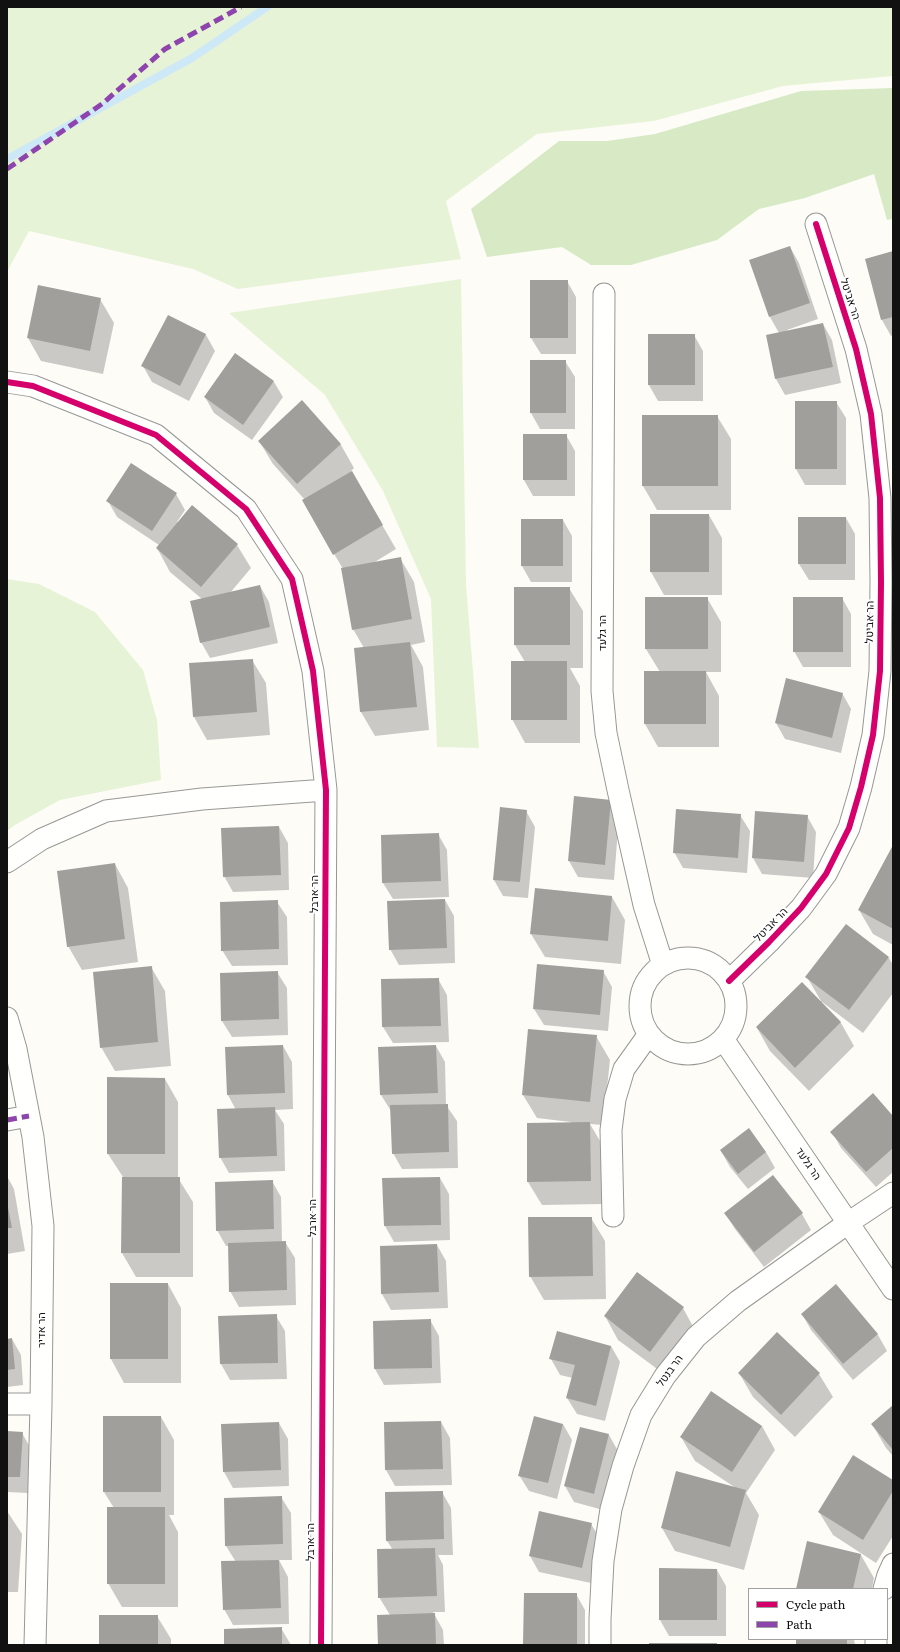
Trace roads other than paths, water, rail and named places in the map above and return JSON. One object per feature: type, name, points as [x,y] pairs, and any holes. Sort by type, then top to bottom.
[{"type":"street","name":"הר אביטל","points":[[729,981],[770,942],[802,908],[826,874],[849,828],[862,787],[874,735],[880,671],[881,582],[880,498],[871,414],[856,349],[816,224]]},
{"type":"street","name":"הר גלעד","points":[[604,294],[603,698],[606,733],[644,905],[663,965]]},
{"type":"street","name":"הר ארבל","points":[[7,382],[33,386],[156,435],[246,509],[292,579],[314,671],[326,790],[321,1645]]},
{"type":"street","points":[[7,862],[42,839],[106,811],[202,799],[326,790]]},
{"type":"street","points":[[689,958],[705,961],[718,969],[729,981],[734,994],[735,1010],[732,1025],[723,1039],[710,1048],[694,1054],[678,1053],[662,1046],[649,1034],[643,1022],[640,1010],[642,992],[650,976],[663,965],[678,959],[689,958]]},
{"type":"street","name":"הר אדיר","points":[[7,1018],[16,1049],[33,1137],[43,1226],[41,1404],[35,1645]]},
{"type":"street","points":[[613,1216],[611,1130],[615,1099],[624,1069],[649,1034]]},
{"type":"street","name":"הר גלעד","points":[[723,1039],[893,1289]]},
{"type":"street","points":[[7,1120],[29,1116]]},
{"type":"street","name":"הר בנטל","points":[[600,1645],[603,1561],[611,1509],[623,1466],[645,1409],[665,1376],[696,1337],[738,1301],[893,1193]]},
{"type":"street","points":[[7,1404],[41,1404]]},
{"type":"street","points":[[884,1588],[888,1574],[893,1564]]},
{"type":"waterway","points":[[7,159],[192,58],[267,7]]}]
